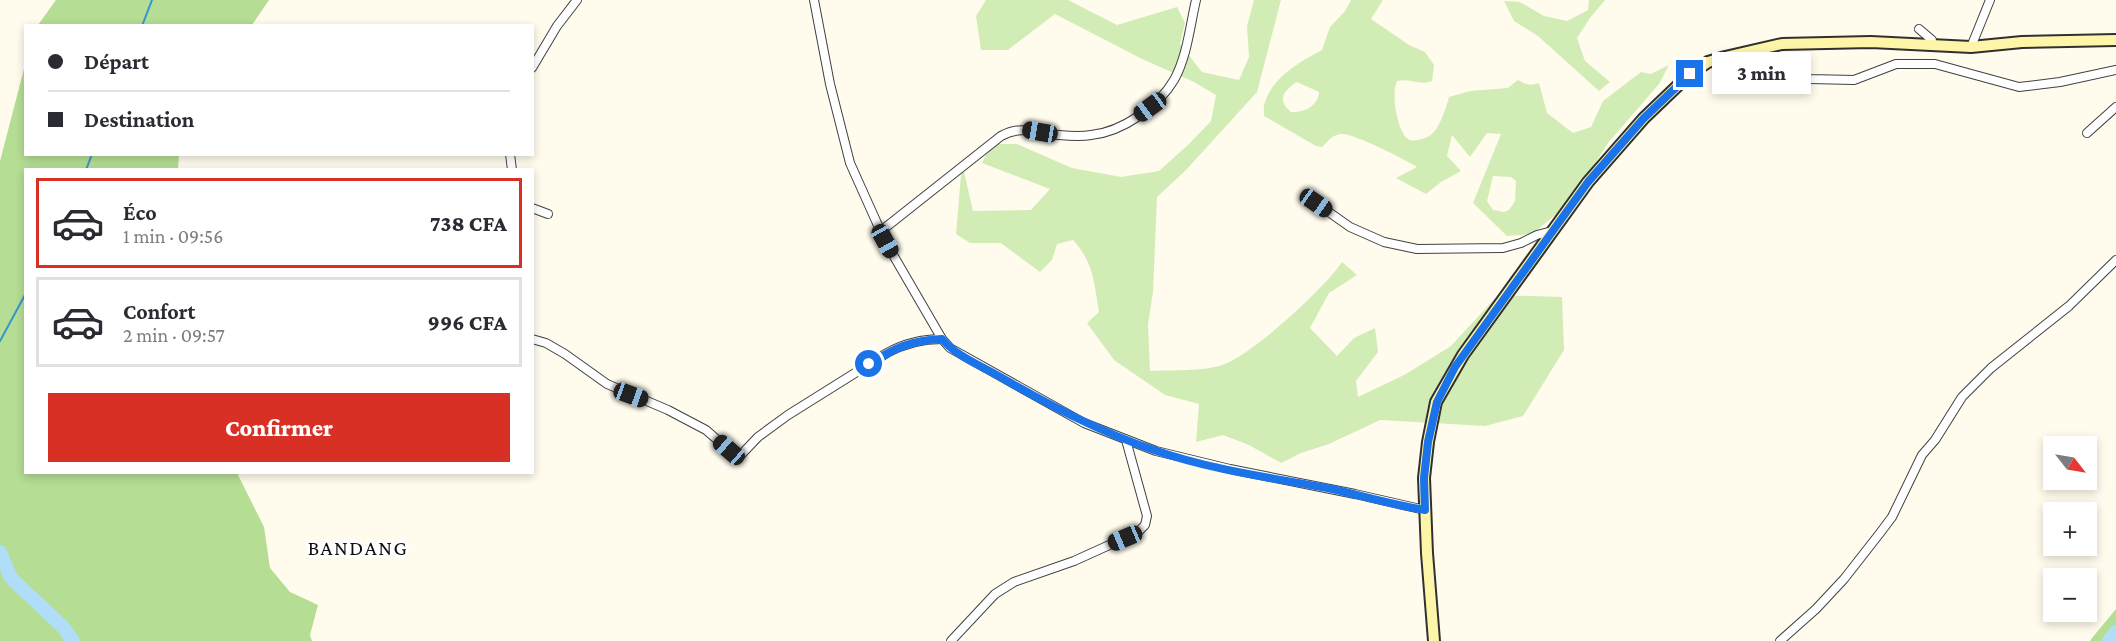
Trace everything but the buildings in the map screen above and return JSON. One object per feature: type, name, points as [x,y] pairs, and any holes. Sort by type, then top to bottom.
[{"type":"main road","points":[[1434,641],[1424,478],[1428,442],[1437,402],[1463,355],[1588,182],[1644,118],[1690,74],[1708,62],[1740,52],[1782,44],[1871,42],[1971,47],[2022,42],[2116,40]]},
{"type":"street","points":[[534,65],[557,26],[577,0]]},
{"type":"street","points":[[814,0],[830,84],[850,163],[903,273],[942,339],[950,348],[1029,394],[1084,423],[1126,441],[1184,459],[1425,510]]},
{"type":"street","points":[[881,231],[1001,136],[1011,131],[1023,129],[1057,135],[1092,135],[1112,130],[1135,118],[1150,107],[1174,79],[1181,61],[1196,0]]},
{"type":"street","points":[[1971,47],[1989,0]]},
{"type":"street","points":[[1918,29],[1932,40],[1932,46]]},
{"type":"street","points":[[1776,76],[1809,80],[1854,80],[1896,64],[1935,64],[2019,87],[2060,82],[2116,70]]},
{"type":"street","points":[[2087,133],[2116,107]]},
{"type":"street","points":[[1316,203],[1350,227],[1367,235],[1384,242],[1417,249],[1503,248],[1554,231]]},
{"type":"street","points":[[534,209],[548,214]]},
{"type":"street","points":[[1780,641],[1830,594],[1892,517],[1922,455],[1935,440],[1962,397],[1991,368],[2069,306],[2116,260]]},
{"type":"street","points":[[534,340],[546,343],[565,354],[592,371],[607,384],[668,410],[706,430],[737,459],[742,451],[766,431],[887,353],[921,339],[942,339]]},
{"type":"street","points":[[951,641],[994,594],[1014,582],[1074,561],[1138,532],[1145,525],[1147,516],[1132,470],[1126,441]]},
{"type":"green space","points":[[56,0],[269,0],[253,24],[39,24]]},
{"type":"green space","points":[[986,0],[1068,0],[1117,25],[1177,7],[1185,23],[1180,44],[1202,72],[1239,80],[1249,57],[1247,26],[1254,0],[1281,0],[1257,92],[1186,170],[1157,197],[1153,292],[1148,325],[1150,371],[1204,369],[1232,361],[1285,321],[1320,288],[1342,262],[1357,275],[1329,293],[1310,328],[1337,356],[1354,338],[1375,328],[1378,352],[1356,381],[1358,397],[1406,374],[1451,346],[1498,295],[1562,297],[1564,350],[1523,416],[1485,426],[1380,420],[1281,463],[1249,445],[1223,435],[1196,442],[1199,404],[1165,395],[1114,360],[1087,323],[1099,312],[1096,292],[1089,265],[1073,240],[1057,244],[1052,260],[1040,272],[1001,243],[970,243],[956,234],[962,163],[973,211],[1031,210],[1050,189],[982,163],[991,144],[1017,144],[1072,168],[1121,177],[1159,171],[1211,121],[1216,95],[1055,14],[1008,50],[981,50],[976,16]]},
{"type":"green space","points":[[1351,0],[1383,0],[1371,19],[1409,45],[1425,52],[1434,65],[1432,81],[1424,83],[1397,81],[1395,87],[1398,120],[1404,135],[1411,140],[1424,138],[1434,132],[1449,97],[1470,91],[1508,88],[1518,80],[1528,84],[1539,83],[1547,113],[1573,133],[1591,127],[1603,101],[1641,72],[1651,74],[1669,65],[1659,84],[1608,143],[1569,204],[1532,234],[1507,236],[1473,203],[1501,134],[1487,133],[1470,157],[1452,135],[1447,156],[1461,171],[1426,194],[1396,178],[1417,167],[1402,158],[1357,138],[1342,134],[1333,137],[1322,147],[1316,146],[1264,116],[1264,104],[1274,85],[1297,65],[1322,50],[1330,27],[1345,11]],"holes":[[[1297,82],[1319,92],[1310,108],[1291,112],[1283,100],[1285,92]],[[1493,176],[1511,177],[1516,181],[1515,201],[1509,210],[1504,212],[1493,210],[1487,201]]]},
{"type":"green space","points":[[1589,0],[1605,0],[1577,38],[1585,61],[1610,82],[1599,91],[1538,36],[1514,21],[1504,1],[1520,2],[1544,16],[1567,21],[1588,10]]},
{"type":"green space","points":[[24,69],[24,156],[179,156],[178,168],[24,168],[24,474],[238,474],[264,527],[270,568],[290,592],[318,605],[310,635],[312,641],[0,641],[0,161]]},
{"type":"green space","points":[[2116,609],[2116,641],[2090,641],[2092,638]]},
{"type":"waterway","points":[[143,24],[152,0]]},
{"type":"waterway","points":[[87,168],[91,156]]},
{"type":"waterway","points":[[0,341],[24,297]]},
{"type":"waterway","points":[[0,552],[11,578],[63,627],[73,641]]},
{"type":"waterway","points":[[2109,641],[2116,632]]},
{"type":"district","name":"BANDANG","points":[[358,548]]},
{"type":"route","points":[[869,364],[900,346],[921,339],[942,339],[950,348],[1029,394],[1084,423],[1126,441],[1184,459],[1425,510],[1424,478],[1428,442],[1437,402],[1455,367],[1588,182],[1644,118],[1690,74]]}]
